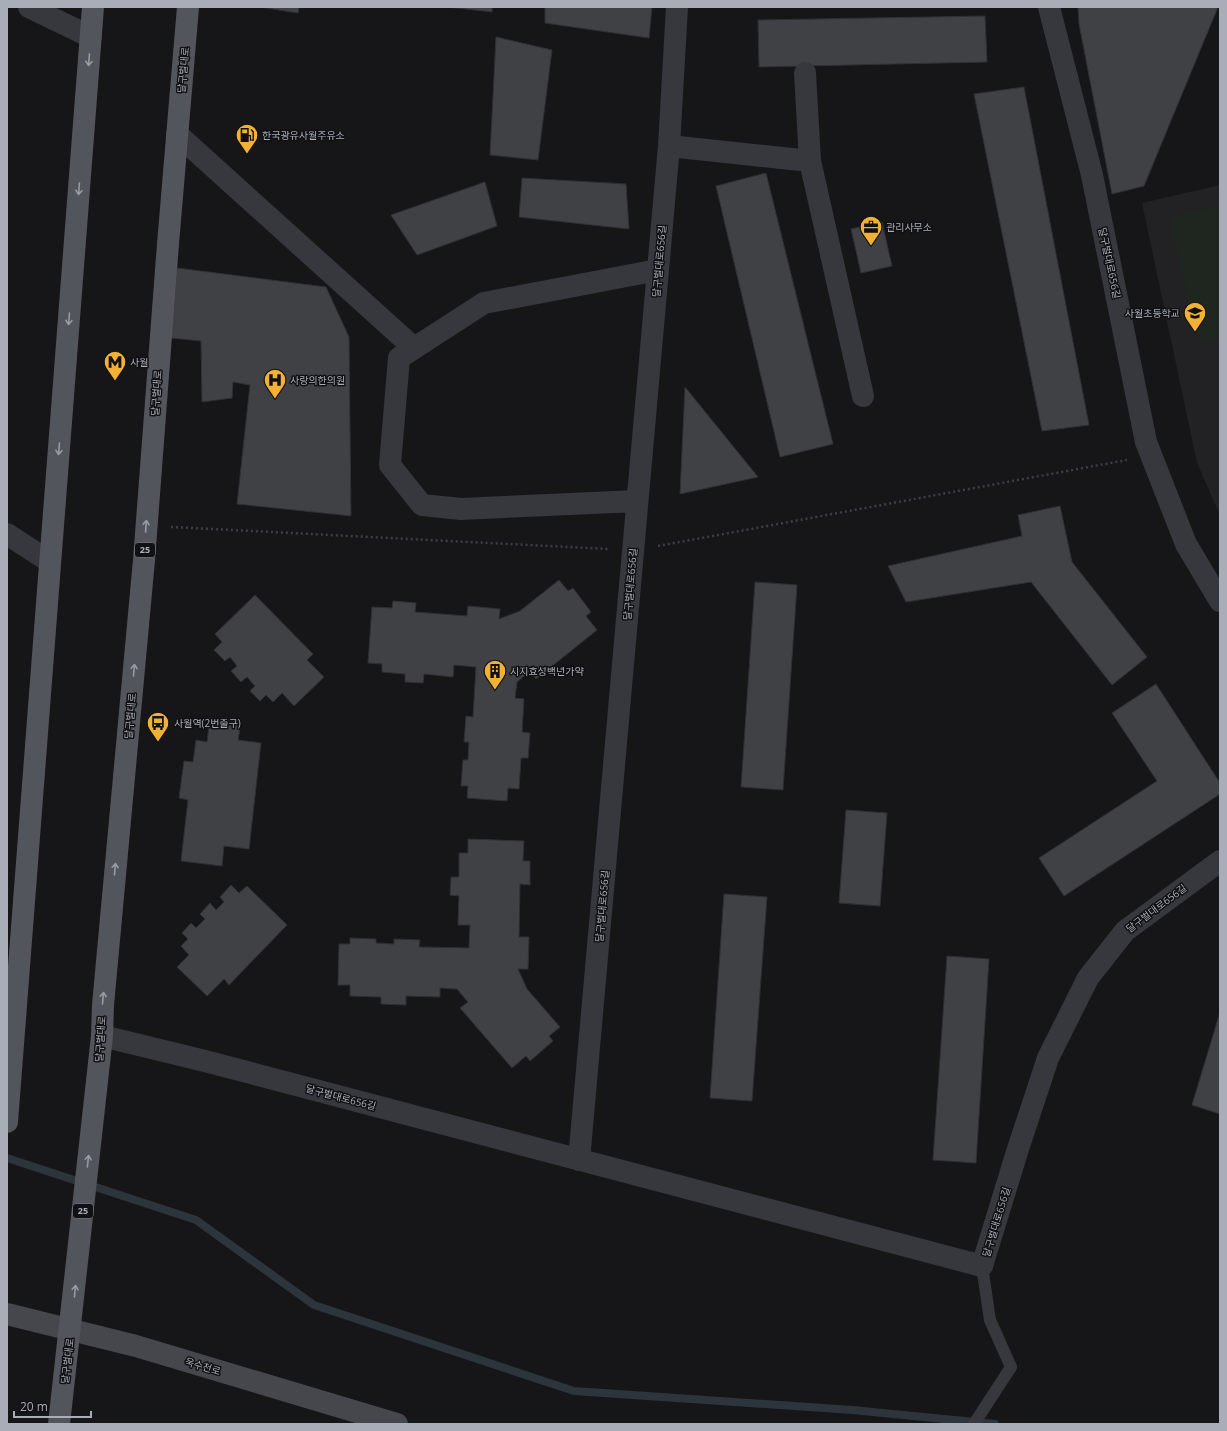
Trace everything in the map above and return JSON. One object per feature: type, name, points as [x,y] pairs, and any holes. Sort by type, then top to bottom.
[{"type":"main road","points":[[7,1122],[93,7]]},
{"type":"main road","name":"달구벌대로","points":[[59,1424],[102,1036],[104,989],[144,560],[188,7]]},
{"type":"main road","name":"욱수천로","points":[[7,1314],[136,1346],[397,1424]]},
{"type":"street","points":[[29,7],[91,37]]},
{"type":"street","name":"달구벌대로656길","points":[[579,1160],[669,146],[677,7]]},
{"type":"street","name":"달구벌대로656길","points":[[1049,7],[1092,176],[1146,442],[1186,544],[1220,601]]},
{"type":"street","points":[[805,73],[810,161],[863,396]]},
{"type":"street","points":[[177,134],[414,348]]},
{"type":"street","points":[[669,146],[810,161]]},
{"type":"street","points":[[637,501],[461,509],[422,505],[390,465],[400,358],[484,303],[658,270]]},
{"type":"street","points":[[7,534],[50,562]]},
{"type":"street","name":"달구벌대로656길","points":[[102,1036],[205,1061],[982,1266],[1048,1058],[1088,978],[1125,931],[1220,861]]},
{"type":"lane","points":[[974,1424],[1011,1367],[990,1320],[982,1266]]},
{"type":"shaded area","name":"사월초등학교","points":[[1220,185],[1220,515],[1197,463],[1142,203]]},
{"type":"shaded area","points":[[1220,205],[1220,339],[1199,343],[1169,218]]},
{"type":"building","points":[[260,7],[299,7],[298,13]]},
{"type":"building","points":[[448,7],[492,7],[492,12]]},
{"type":"building","points":[[545,7],[652,7],[649,38],[545,23]]},
{"type":"building","points":[[1078,7],[1218,7],[1144,186],[1112,194],[1079,24]]},
{"type":"building","points":[[985,16],[987,62],[759,67],[758,20]]},
{"type":"building","points":[[496,37],[552,50],[538,160],[490,155]]},
{"type":"building","points":[[1024,87],[1089,425],[1042,431],[974,94]]},
{"type":"building","points":[[766,173],[833,444],[780,457],[716,186]]},
{"type":"building","points":[[522,178],[626,184],[629,229],[519,217]]},
{"type":"building","points":[[485,182],[497,226],[417,255],[391,215]]},
{"type":"building","name":"관리사무소","points":[[882,222],[892,266],[861,273],[851,229]]},
{"type":"building","points":[[177,268],[326,287],[349,337],[351,516],[237,504],[250,385],[233,382],[232,398],[202,402],[201,341],[171,338]]},
{"type":"building","points":[[685,387],[758,477],[680,494]]},
{"type":"building","points":[[1060,506],[1072,562],[1147,657],[1112,685],[1031,582],[906,602],[888,566],[1022,536],[1018,515]]},
{"type":"building","name":"시지효성백년가약","points":[[559,580],[568,591],[573,588],[591,612],[586,616],[597,630],[536,679],[530,671],[517,682],[515,698],[524,699],[522,732],[530,733],[528,758],[521,758],[519,789],[508,788],[507,801],[467,798],[468,786],[461,786],[463,760],[468,760],[469,742],[464,742],[466,716],[473,717],[476,667],[454,665],[453,677],[424,674],[423,683],[405,682],[405,674],[382,672],[382,664],[368,663],[372,607],[392,608],[393,601],[416,603],[415,612],[467,616],[468,606],[500,609],[499,619],[520,611]]},
{"type":"building","points":[[755,582],[797,585],[783,790],[741,787]]},
{"type":"building","points":[[255,595],[313,654],[307,660],[324,677],[294,706],[282,693],[273,702],[266,695],[260,701],[250,691],[255,686],[247,677],[241,682],[231,671],[237,666],[230,657],[225,661],[214,650],[222,642],[215,634]]},
{"type":"building","points":[[1156,684],[1220,783],[1220,794],[1064,896],[1039,858],[1157,781],[1112,713]]},
{"type":"building","points":[[210,718],[241,722],[238,740],[261,743],[249,849],[224,846],[222,866],[181,861],[188,800],[179,798],[184,761],[193,762],[196,740],[207,742]]},
{"type":"building","points":[[846,810],[887,813],[880,906],[839,903]]},
{"type":"building","points":[[468,839],[524,841],[523,861],[530,861],[530,885],[520,884],[519,937],[529,937],[528,969],[518,969],[527,989],[560,1027],[549,1036],[553,1041],[530,1061],[526,1056],[512,1068],[460,1008],[468,1002],[457,989],[440,988],[440,997],[406,996],[406,1005],[381,1004],[381,997],[350,996],[350,985],[338,985],[339,944],[350,944],[350,938],[376,939],[376,943],[394,944],[394,939],[420,940],[419,947],[469,948],[470,925],[458,925],[459,896],[450,895],[451,877],[459,877],[459,853],[468,853]]},
{"type":"building","points":[[231,885],[239,893],[247,886],[287,925],[229,985],[224,979],[207,996],[177,967],[189,955],[181,946],[188,939],[182,933],[191,923],[196,928],[205,919],[200,914],[210,903],[216,910],[224,902],[220,897]]},
{"type":"building","points":[[724,894],[767,897],[752,1101],[710,1098]]},
{"type":"building","points":[[947,956],[989,959],[976,1163],[933,1160]]},
{"type":"building","points":[[1220,1012],[1220,1114],[1192,1105]]},
{"type":"waterway","points":[[7,1158],[196,1220],[314,1305],[574,1391],[852,1410],[995,1424]]},
{"type":"place","name":"한국광유사월주유소","points":[[247,154]]},
{"type":"place","name":"관리사무소","points":[[871,246]]},
{"type":"place","name":"사월초등학교","points":[[1195,332]]},
{"type":"place","name":"사월","points":[[115,382]]},
{"type":"place","name":"사랑의한의원","points":[[275,400]]},
{"type":"place","name":"시지효성백년가약","points":[[495,690]]},
{"type":"place","name":"사월역(2번출구)","points":[[158,742]]}]
